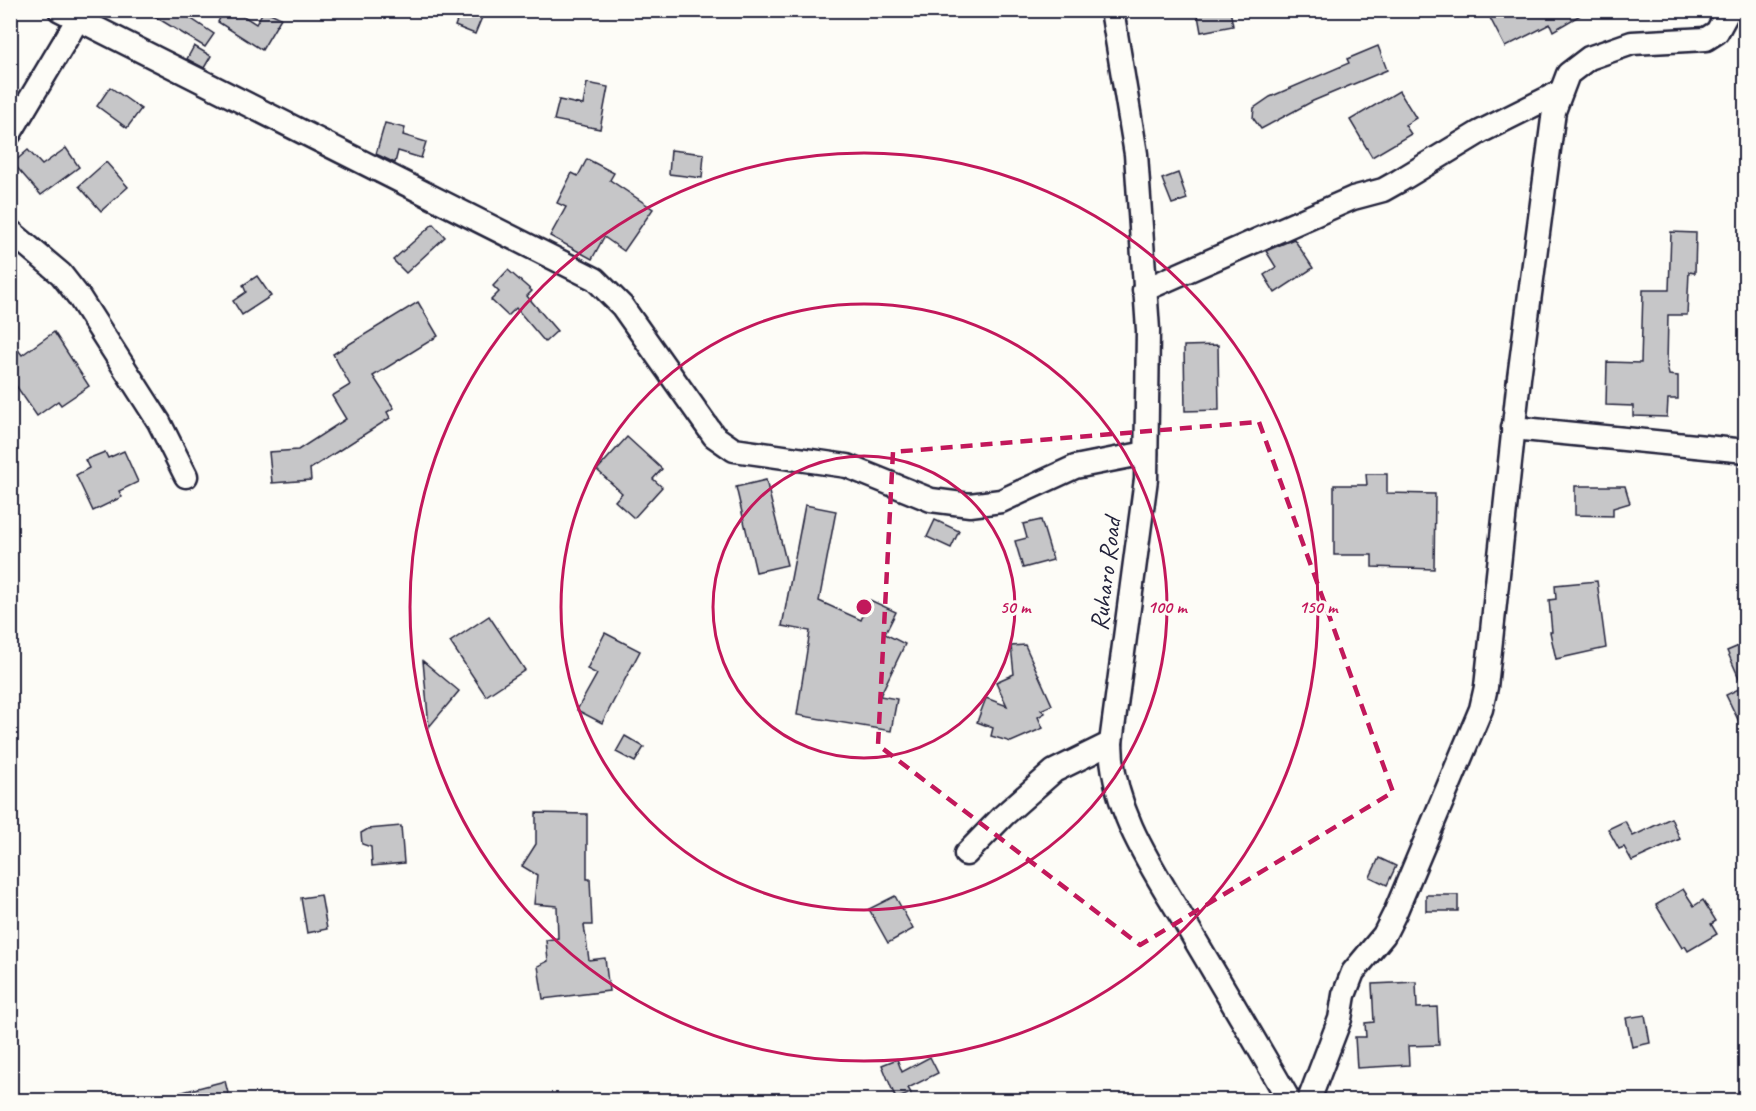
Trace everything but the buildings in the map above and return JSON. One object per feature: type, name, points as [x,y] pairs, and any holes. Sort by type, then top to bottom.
[{"type":"street","name":"Ruharo Road","points":[[1112,10],[1136,154],[1148,330],[1146,479],[1111,743],[1112,770],[1117,793],[1137,840],[1290,1101]]},
{"type":"street","points":[[1309,1101],[1340,1019],[1344,995],[1353,972],[1384,935],[1395,913],[1484,699],[1513,428],[1554,111],[1560,92],[1568,74],[1589,58],[1632,43],[1706,39],[1717,32],[1729,10]]},
{"type":"street","points":[[10,133],[69,15],[595,279],[622,306],[714,436],[734,450],[847,466],[931,500],[970,505],[1001,501],[1074,467],[1146,453]]},
{"type":"street","points":[[1144,290],[1353,198],[1383,189],[1480,132],[1560,92]]},
{"type":"street","points":[[10,231],[60,274],[79,297],[159,422],[186,476]]},
{"type":"street","points":[[1513,428],[1746,451]]},
{"type":"street","points":[[966,854],[1003,816],[1054,771],[1111,743]]},
{"type":"highlighted area","points":[[1259,422],[1393,792],[1140,945],[878,745],[893,452]]}]
